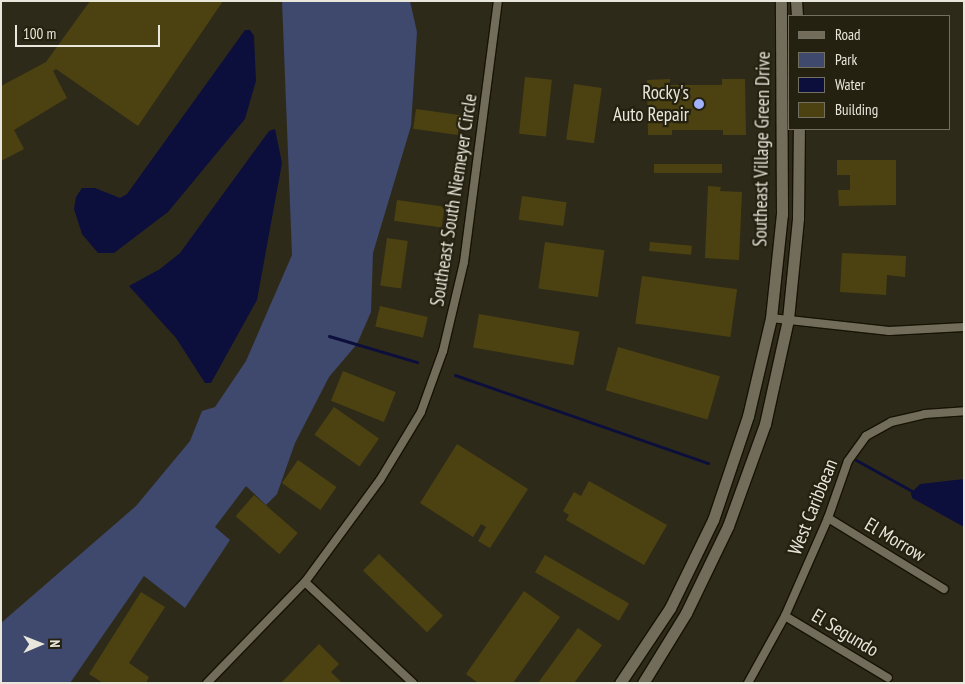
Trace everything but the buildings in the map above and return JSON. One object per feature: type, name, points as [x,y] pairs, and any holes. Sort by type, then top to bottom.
[{"type":"street","name":"Southeast South Niemeyer Circle","points":[[207,683],[305,582],[380,480],[421,412],[444,351],[466,246],[498,1]]},
{"type":"street","name":"Southeast Village Green Drive","points":[[620,683],[670,608],[712,520],[748,416],[771,318],[782,214],[781,1]]},
{"type":"street","points":[[796,1],[797,15]]},
{"type":"street","name":"Southeast Village Green Drive","points":[[643,683],[686,613],[728,526],[765,424],[788,319],[798,218],[799,130]]},
{"type":"street","points":[[771,318],[889,331],[964,328]]},
{"type":"street","name":"West Caribbean","points":[[748,683],[785,616],[828,518],[848,461],[866,436],[891,422],[925,414],[964,411]]},
{"type":"street","name":"El Morrow","points":[[828,518],[944,589]]},
{"type":"street","points":[[305,582],[413,683]]},
{"type":"street","name":"El Segundo","points":[[785,616],[888,678]]},
{"type":"green space","points":[[282,1],[410,1],[417,32],[411,126],[373,253],[371,312],[357,344],[329,377],[295,443],[277,494],[266,505],[246,486],[215,527],[230,540],[185,608],[144,576],[70,683],[1,683],[1,623],[136,506],[190,441],[202,411],[215,407],[246,361],[292,255]]},
{"type":"water","points":[[245,30],[250,30],[254,36],[256,81],[245,119],[168,212],[114,253],[98,253],[82,234],[74,209],[76,197],[82,188],[95,188],[120,198],[127,194]]},
{"type":"water","points":[[275,129],[282,163],[257,300],[211,383],[205,383],[176,338],[129,286],[160,269],[180,253],[269,131]]},
{"type":"water","points":[[964,479],[964,527],[912,498],[911,493],[920,484]]},
{"type":"waterway","points":[[329,336],[417,362]]},
{"type":"waterway","points":[[455,375],[708,463]]},
{"type":"waterway","points":[[856,460],[912,491]]},
{"type":"place","name":"Rocky's Auto Repair","points":[[699,104]]}]
